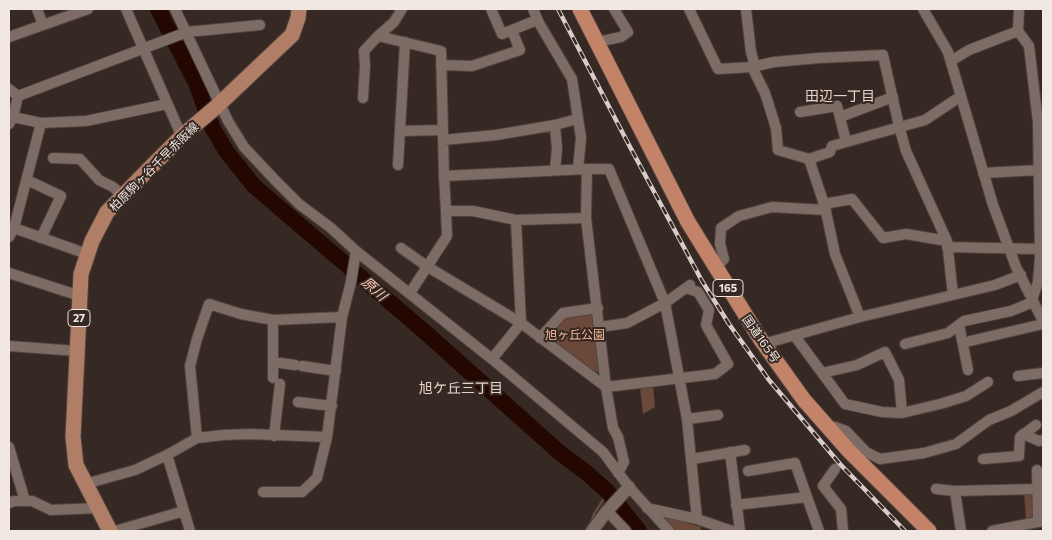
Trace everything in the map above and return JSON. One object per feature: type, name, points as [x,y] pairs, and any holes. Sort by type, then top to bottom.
[{"type":"highway","name":"国道165号","points":[[580,9],[688,222],[763,344],[804,400],[849,452],[929,531]]},
{"type":"main road","name":"柏原駒ヶ谷千早赤阪線","points":[[112,529],[98,508],[76,465],[73,437],[81,274],[87,254],[108,212],[183,135],[217,106],[292,35],[298,18],[298,9]]},
{"type":"street","points":[[37,9],[42,25]]},
{"type":"street","points":[[9,37],[88,9]]},
{"type":"street","points":[[126,9],[167,104],[183,135]]},
{"type":"street","points":[[175,9],[183,33],[217,106],[244,147],[256,160],[299,204],[331,228],[355,255],[410,293],[603,452],[618,473],[626,489],[669,531]]},
{"type":"street","points":[[363,98],[364,52],[394,22],[402,9]]},
{"type":"street","points":[[491,9],[502,34],[537,20]]},
{"type":"street","points":[[534,9],[537,20],[572,79],[581,138],[586,218],[606,387],[613,428],[618,437],[624,462],[618,473]]},
{"type":"street","points":[[597,42],[621,37],[628,32],[614,9]]},
{"type":"street","points":[[689,9],[718,69],[753,67],[801,59],[883,54],[906,151],[947,244],[953,295]]},
{"type":"street","points":[[746,9],[753,67],[774,122],[778,150],[809,159],[830,152],[832,146],[846,141],[926,120],[961,96]]},
{"type":"street","points":[[923,9],[948,52],[993,205],[1009,248],[1021,275],[1036,301],[1043,322],[970,341]]},
{"type":"street","points":[[1019,9],[1018,31],[1029,46],[1040,123],[1040,249],[1036,301]]},
{"type":"street","points":[[18,96],[183,33],[260,24]]},
{"type":"street","points":[[441,65],[472,66],[520,50],[512,31]]},
{"type":"street","points":[[951,62],[969,50],[1018,31]]},
{"type":"street","points":[[378,36],[441,51],[447,236],[410,293]]},
{"type":"street","points":[[398,165],[405,42]]},
{"type":"street","points":[[9,89],[18,96]]},
{"type":"street","points":[[18,96],[11,120],[41,123],[86,121],[167,104]]},
{"type":"street","points":[[840,117],[893,97]]},
{"type":"street","points":[[800,112],[837,106],[846,141]]},
{"type":"street","points":[[401,131],[443,135],[496,135],[555,125],[577,119]]},
{"type":"street","points":[[41,123],[12,232],[41,238],[87,254]]},
{"type":"street","points":[[555,125],[556,170]]},
{"type":"street","points":[[53,158],[80,159],[99,180],[113,187],[123,196]]},
{"type":"street","points":[[809,159],[825,207],[835,254],[860,316]]},
{"type":"street","points":[[984,173],[1040,164]]},
{"type":"street","points":[[444,176],[609,169],[665,303],[680,378],[692,459],[697,519]]},
{"type":"street","points":[[27,180],[61,196],[41,238]]},
{"type":"street","points":[[716,268],[724,260],[720,244],[721,228],[739,216],[772,207],[825,207],[852,199],[883,238],[906,234],[947,244],[1040,249]]},
{"type":"street","points":[[446,211],[473,211],[516,220],[586,218]]},
{"type":"street","points":[[492,359],[521,323],[516,220]]},
{"type":"street","points":[[401,248],[428,267],[521,323],[606,387],[715,374],[728,364],[706,325],[709,310],[698,292],[688,287],[665,303],[627,323],[600,327]]},
{"type":"street","points":[[263,492],[302,492],[316,478],[327,437],[342,316],[351,282],[355,255]]},
{"type":"street","points":[[9,273],[80,296]]},
{"type":"street","points":[[763,344],[860,316],[994,285],[1021,275]]},
{"type":"street","points":[[905,344],[948,333],[964,321],[1010,311],[1036,301]]},
{"type":"street","points":[[197,438],[190,366],[209,304],[241,314],[273,320],[342,316]]},
{"type":"street","points":[[540,338],[563,313],[598,308]]},
{"type":"street","points":[[273,320],[273,362],[277,381],[274,436]]},
{"type":"street","points":[[958,325],[968,370]]},
{"type":"street","points":[[794,335],[845,404],[882,412],[902,413],[966,396],[988,382]]},
{"type":"street","points":[[9,346],[77,351]]},
{"type":"street","points":[[822,373],[857,365],[885,352],[899,380],[902,413]]},
{"type":"street","points":[[273,362],[336,371]]},
{"type":"street","points":[[1018,376],[1043,373]]},
{"type":"street","points":[[828,427],[835,427],[846,431],[866,452],[880,459],[924,453],[956,444],[990,420],[1011,411],[1043,392]]},
{"type":"street","points":[[298,402],[332,406]]},
{"type":"street","points":[[686,419],[718,415]]},
{"type":"street","points":[[983,459],[1019,456],[1020,437],[1036,425]]},
{"type":"street","points":[[1023,434],[1039,441],[1043,440]]},
{"type":"street","points":[[85,484],[135,470],[197,438],[223,435],[327,437]]},
{"type":"street","points":[[9,447],[24,501]]},
{"type":"street","points":[[692,459],[745,450]]},
{"type":"street","points":[[730,452],[740,531]]},
{"type":"street","points":[[167,455],[190,531]]},
{"type":"street","points":[[748,471],[795,463],[819,531]]},
{"type":"street","points":[[835,469],[823,486],[841,509],[843,531]]},
{"type":"street","points":[[992,531],[1040,522],[1037,470]]},
{"type":"street","points":[[9,486],[21,488]]},
{"type":"street","points":[[592,531],[626,489]]},
{"type":"street","points":[[936,489],[956,491],[1037,489]]},
{"type":"street","points":[[956,491],[961,531]]},
{"type":"street","points":[[736,505],[807,497]]},
{"type":"street","points":[[9,503],[14,501],[32,501],[51,510],[98,508]]},
{"type":"street","points":[[647,508],[697,519],[732,531]]},
{"type":"street","points":[[608,509],[626,531]]},
{"type":"street","points":[[112,529],[184,511]]},
{"type":"green space","name":"旭ヶ丘公園","points":[[592,313],[601,369],[594,374],[548,339],[548,336],[565,316]]},
{"type":"green space","points":[[653,385],[655,407],[643,414],[640,387]]},
{"type":"green space","points":[[1024,492],[1035,494],[1035,515],[1033,519],[1026,520]]},
{"type":"green space","points":[[662,515],[701,527],[700,531],[674,531],[660,518]]},
{"type":"waterway","name":"原川","points":[[158,9],[196,83],[212,127],[226,151],[254,186],[425,332],[560,453],[587,473],[608,492],[639,531]]},
{"type":"waterway","points":[[591,523],[594,514],[608,492]]},
{"type":"railway","points":[[558,9],[702,281],[729,324],[769,380],[840,464],[905,531]]},
{"type":"district","name":"田辺一丁目","points":[[840,96]]},
{"type":"district","name":"旭ケ丘三丁目","points":[[461,388]]}]
